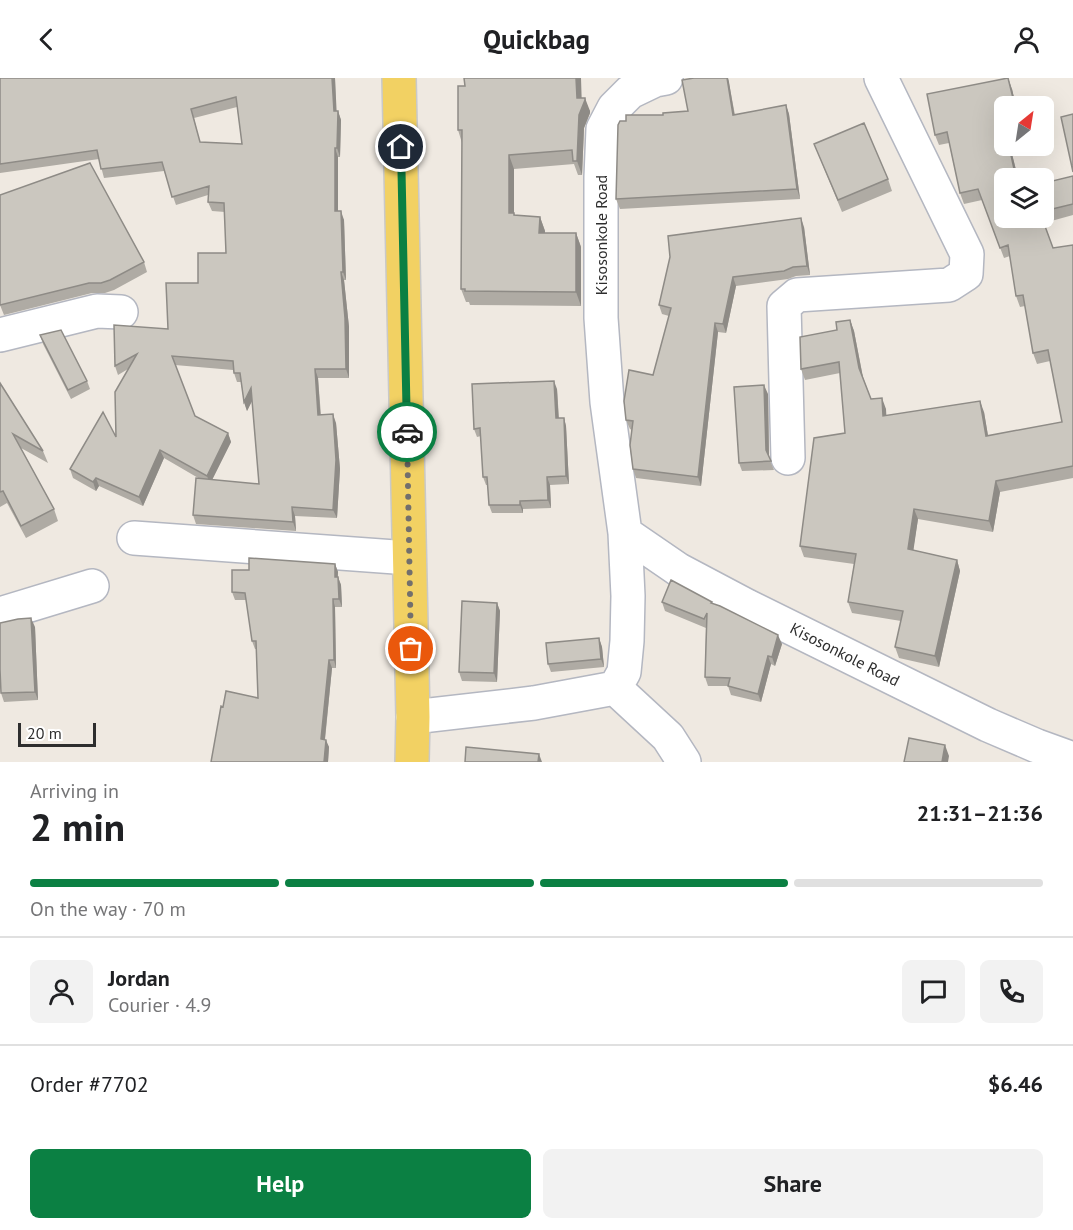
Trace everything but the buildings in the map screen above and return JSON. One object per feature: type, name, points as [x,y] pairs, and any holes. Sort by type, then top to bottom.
[{"type":"main road","points":[[399,78],[413,717],[412,762]]},
{"type":"street","name":"Kisosonkole Road","points":[[615,688],[624,672],[628,579],[625,533],[607,402],[601,318],[603,129],[614,108],[630,92],[655,80],[666,78]]},
{"type":"street","points":[[788,458],[784,306],[797,296],[949,285],[966,274],[967,254],[881,78]]},
{"type":"street","points":[[0,335],[97,311],[121,312]]},
{"type":"street","name":"Kisosonkole Road","points":[[625,533],[679,570],[747,606],[988,725],[1073,759]]},
{"type":"street","points":[[134,538],[409,558]]},
{"type":"street","points":[[0,614],[92,586]]},
{"type":"street","points":[[413,717],[534,703],[615,688],[668,737],[684,762]]},
{"type":"way so far","points":[[407,432],[411,649]]},
{"type":"route","points":[[401,147],[407,432]]}]
